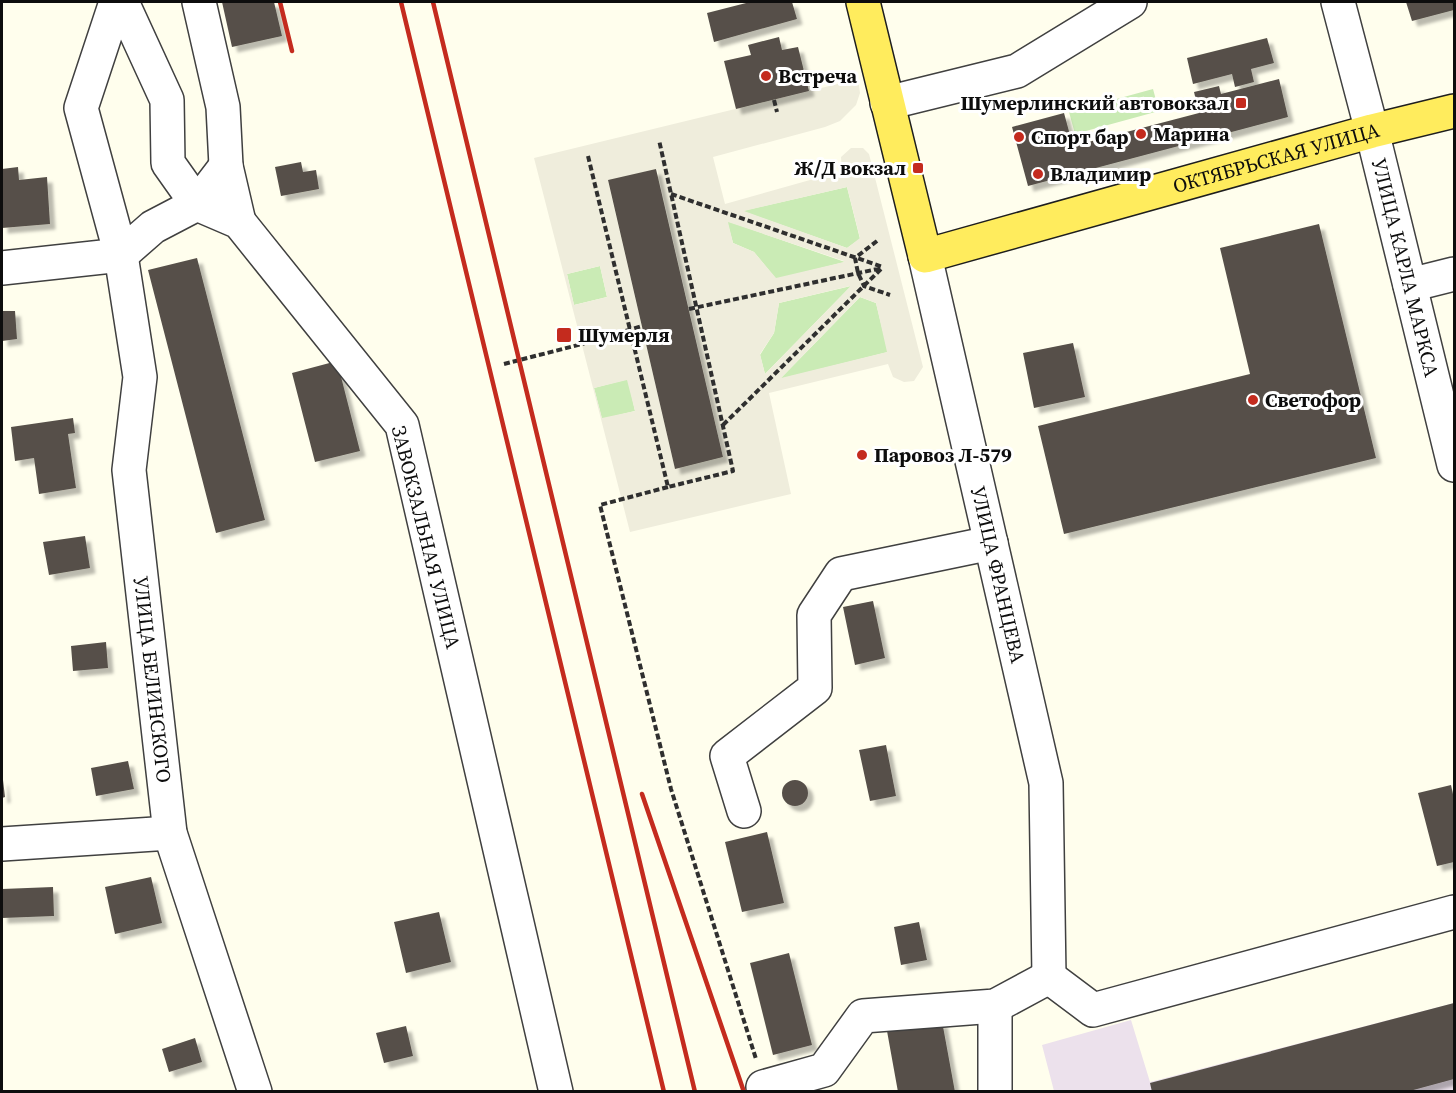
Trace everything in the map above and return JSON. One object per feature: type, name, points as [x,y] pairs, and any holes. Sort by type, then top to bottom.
[{"type":"main road","name":"УЛИЦА ФРАНЦЕВА","points":[[862,2],[925,256]]},
{"type":"main road","name":"ОКТЯБРЬСКАЯ УЛИЦА","points":[[925,256],[1372,131],[1455,111]]},
{"type":"street","points":[[116,2],[81,108],[121,255]]},
{"type":"street","points":[[122,2],[168,100],[168,163],[153,227]]},
{"type":"street","points":[[199,2],[223,107],[226,166],[239,222]]},
{"type":"street","points":[[888,102],[1017,71],[1131,2]]},
{"type":"street","name":"УЛИЦА КАРЛА МАРКСА","points":[[1338,2],[1455,465]]},
{"type":"street","points":[[168,163],[197,204]]},
{"type":"street","points":[[2,268],[121,255],[153,227],[197,204],[226,166]]},
{"type":"street","name":"ЗАВОКЗАЛЬНАЯ УЛИЦА","points":[[197,204],[239,222],[402,424],[556,1092]]},
{"type":"street","name":"УЛИЦА БЕЛИНСКОГО","points":[[121,255],[141,377],[129,470],[170,833],[255,1092]]},
{"type":"street","name":"УЛИЦА ФРАНЦЕВА","points":[[925,256],[1046,783],[1049,977]]},
{"type":"street","points":[[1410,285],[1455,274]]},
{"type":"street","points":[[744,811],[727,756],[815,688],[814,615],[841,574],[991,543]]},
{"type":"street","points":[[2,844],[170,833]]},
{"type":"street","points":[[764,1087],[824,1070],[863,1016],[995,1006],[1049,977],[1092,1010],[1455,912]]},
{"type":"street","points":[[995,1006],[995,1092]]},
{"type":"path","points":[[774,100],[777,112]]},
{"type":"path","points":[[659,140],[733,471],[600,504],[671,789],[764,1087]]},
{"type":"path","points":[[588,156],[668,487]]},
{"type":"path","points":[[671,194],[883,267]]},
{"type":"path","points":[[855,258],[877,241]]},
{"type":"path","points":[[855,258],[864,286],[890,296]]},
{"type":"path","points":[[689,309],[883,267]]},
{"type":"path","points":[[723,425],[883,267]]},
{"type":"path","points":[[504,364],[642,326]]},
{"type":"shaded area","points":[[858,79],[860,93],[856,105],[840,121],[713,157],[725,204],[842,171],[841,157],[851,148],[863,148],[869,154],[923,367],[914,381],[904,382],[893,377],[888,364],[769,393],[791,494],[630,532],[534,158]],"holes":[[[657,169],[723,457],[675,469],[608,181]],[[847,187],[860,238],[847,248],[744,211]],[[728,222],[844,262],[776,278],[754,252],[733,243]],[[600,266],[607,297],[574,305],[567,274]],[[850,286],[765,374],[760,354],[774,333],[779,303]],[[860,297],[876,303],[887,352],[781,378]],[[627,380],[635,411],[602,418],[594,388]]]},
{"type":"shaded area","points":[[1454,1003],[1454,1091],[1054,1091],[1042,1045],[1131,1020],[1150,1082]]},
{"type":"green space","points":[[1153,89],[1159,111],[1075,134],[1069,112]]},
{"type":"green space","points":[[847,187],[860,239],[847,248],[742,211]]},
{"type":"green space","points":[[727,221],[845,262],[776,279],[754,252],[733,243]]},
{"type":"green space","points":[[600,266],[607,297],[574,305],[567,274]]},
{"type":"green space","points":[[851,286],[765,374],[760,355],[774,333],[779,303]]},
{"type":"green space","points":[[860,297],[876,303],[888,352],[780,379]]},
{"type":"green space","points":[[628,379],[635,411],[602,419],[594,388]]},
{"type":"building","points":[[222,2],[274,2],[282,36],[232,47]]},
{"type":"building","points":[[750,2],[792,2],[797,19],[714,42],[707,13]]},
{"type":"building","points":[[1406,2],[1454,2],[1454,10],[1412,21]]},
{"type":"building","name":"Встреча","points":[[779,37],[782,50],[798,47],[809,91],[736,109],[724,61],[751,55],[748,45]]},
{"type":"building","points":[[1267,38],[1274,63],[1251,69],[1254,82],[1235,87],[1232,74],[1193,84],[1187,58]]},
{"type":"building","points":[[1279,79],[1288,117],[1028,186],[1012,127],[1064,113],[1073,146],[1199,113],[1194,92],[1219,86],[1221,94]]},
{"type":"building","points":[[301,162],[303,172],[316,170],[319,189],[281,196],[275,167]]},
{"type":"building","points":[[18,167],[19,180],[47,177],[50,224],[2,228],[2,169]]},
{"type":"building","name":"Шумерля","points":[[656,169],[723,457],[675,469],[608,180]]},
{"type":"building","name":"Светофор","points":[[1319,224],[1376,458],[1064,534],[1038,426],[1250,374],[1220,248]]},
{"type":"building","points":[[197,258],[265,520],[216,533],[148,270]]},
{"type":"building","points":[[2,311],[15,311],[17,339],[2,341]]},
{"type":"building","points":[[1073,343],[1085,397],[1034,408],[1023,353]]},
{"type":"building","points":[[337,361],[360,451],[315,462],[292,373]]},
{"type":"building","points":[[73,418],[75,433],[68,434],[76,488],[39,494],[34,458],[15,461],[11,427]]},
{"type":"building","points":[[85,536],[90,568],[49,575],[43,542]]},
{"type":"building","points":[[873,601],[885,658],[855,665],[843,607]]},
{"type":"building","points":[[106,642],[108,668],[73,671],[71,646]]},
{"type":"building","points":[[886,745],[896,796],[870,801],[859,750]]},
{"type":"building","points":[[128,761],[134,789],[96,796],[91,768]]},
{"type":"building","points":[[2,780],[5,797],[2,798]]},
{"type":"building","points":[[795,780],[804,784],[808,793],[804,802],[795,806],[786,802],[782,793],[786,784]]},
{"type":"building","points":[[1451,785],[1454,799],[1454,862],[1437,866],[1418,793]]},
{"type":"building","points":[[767,832],[784,903],[742,912],[725,842]]},
{"type":"building","points":[[151,877],[162,923],[115,934],[105,887]]},
{"type":"building","points":[[53,887],[54,916],[2,918],[2,889]]},
{"type":"building","points":[[439,912],[451,962],[406,973],[394,922]]},
{"type":"building","points":[[919,922],[927,960],[901,965],[894,927]]},
{"type":"building","points":[[789,953],[812,1045],[773,1055],[750,963]]},
{"type":"building","points":[[1454,1003],[1454,1079],[1406,1092],[1152,1092],[1150,1083]]},
{"type":"building","points":[[942,1021],[955,1092],[898,1092],[887,1031]]},
{"type":"building","points":[[406,1026],[413,1056],[384,1063],[376,1033]]},
{"type":"building","points":[[195,1038],[202,1062],[169,1072],[162,1049]]},
{"type":"railway","points":[[280,2],[292,51]]},
{"type":"railway","points":[[401,2],[664,1092]]},
{"type":"railway","points":[[433,2],[695,1092]]},
{"type":"railway","points":[[642,794],[744,1092]]},
{"type":"place","name":"Встреча","points":[[766,76]]},
{"type":"place","name":"Шумерлинский автовокзал","points":[[1241,103]]},
{"type":"place","name":"Марина","points":[[1141,134]]},
{"type":"place","name":"Спорт бар","points":[[1019,137]]},
{"type":"place","name":"Ж/Д вокзал","points":[[918,168]]},
{"type":"place","name":"Владимир","points":[[1038,174]]},
{"type":"place","name":"Шумерля","points":[[564,335]]},
{"type":"place","name":"Светофор","points":[[1253,400]]},
{"type":"place","name":"Паровоз Л-579","points":[[862,455]]}]
